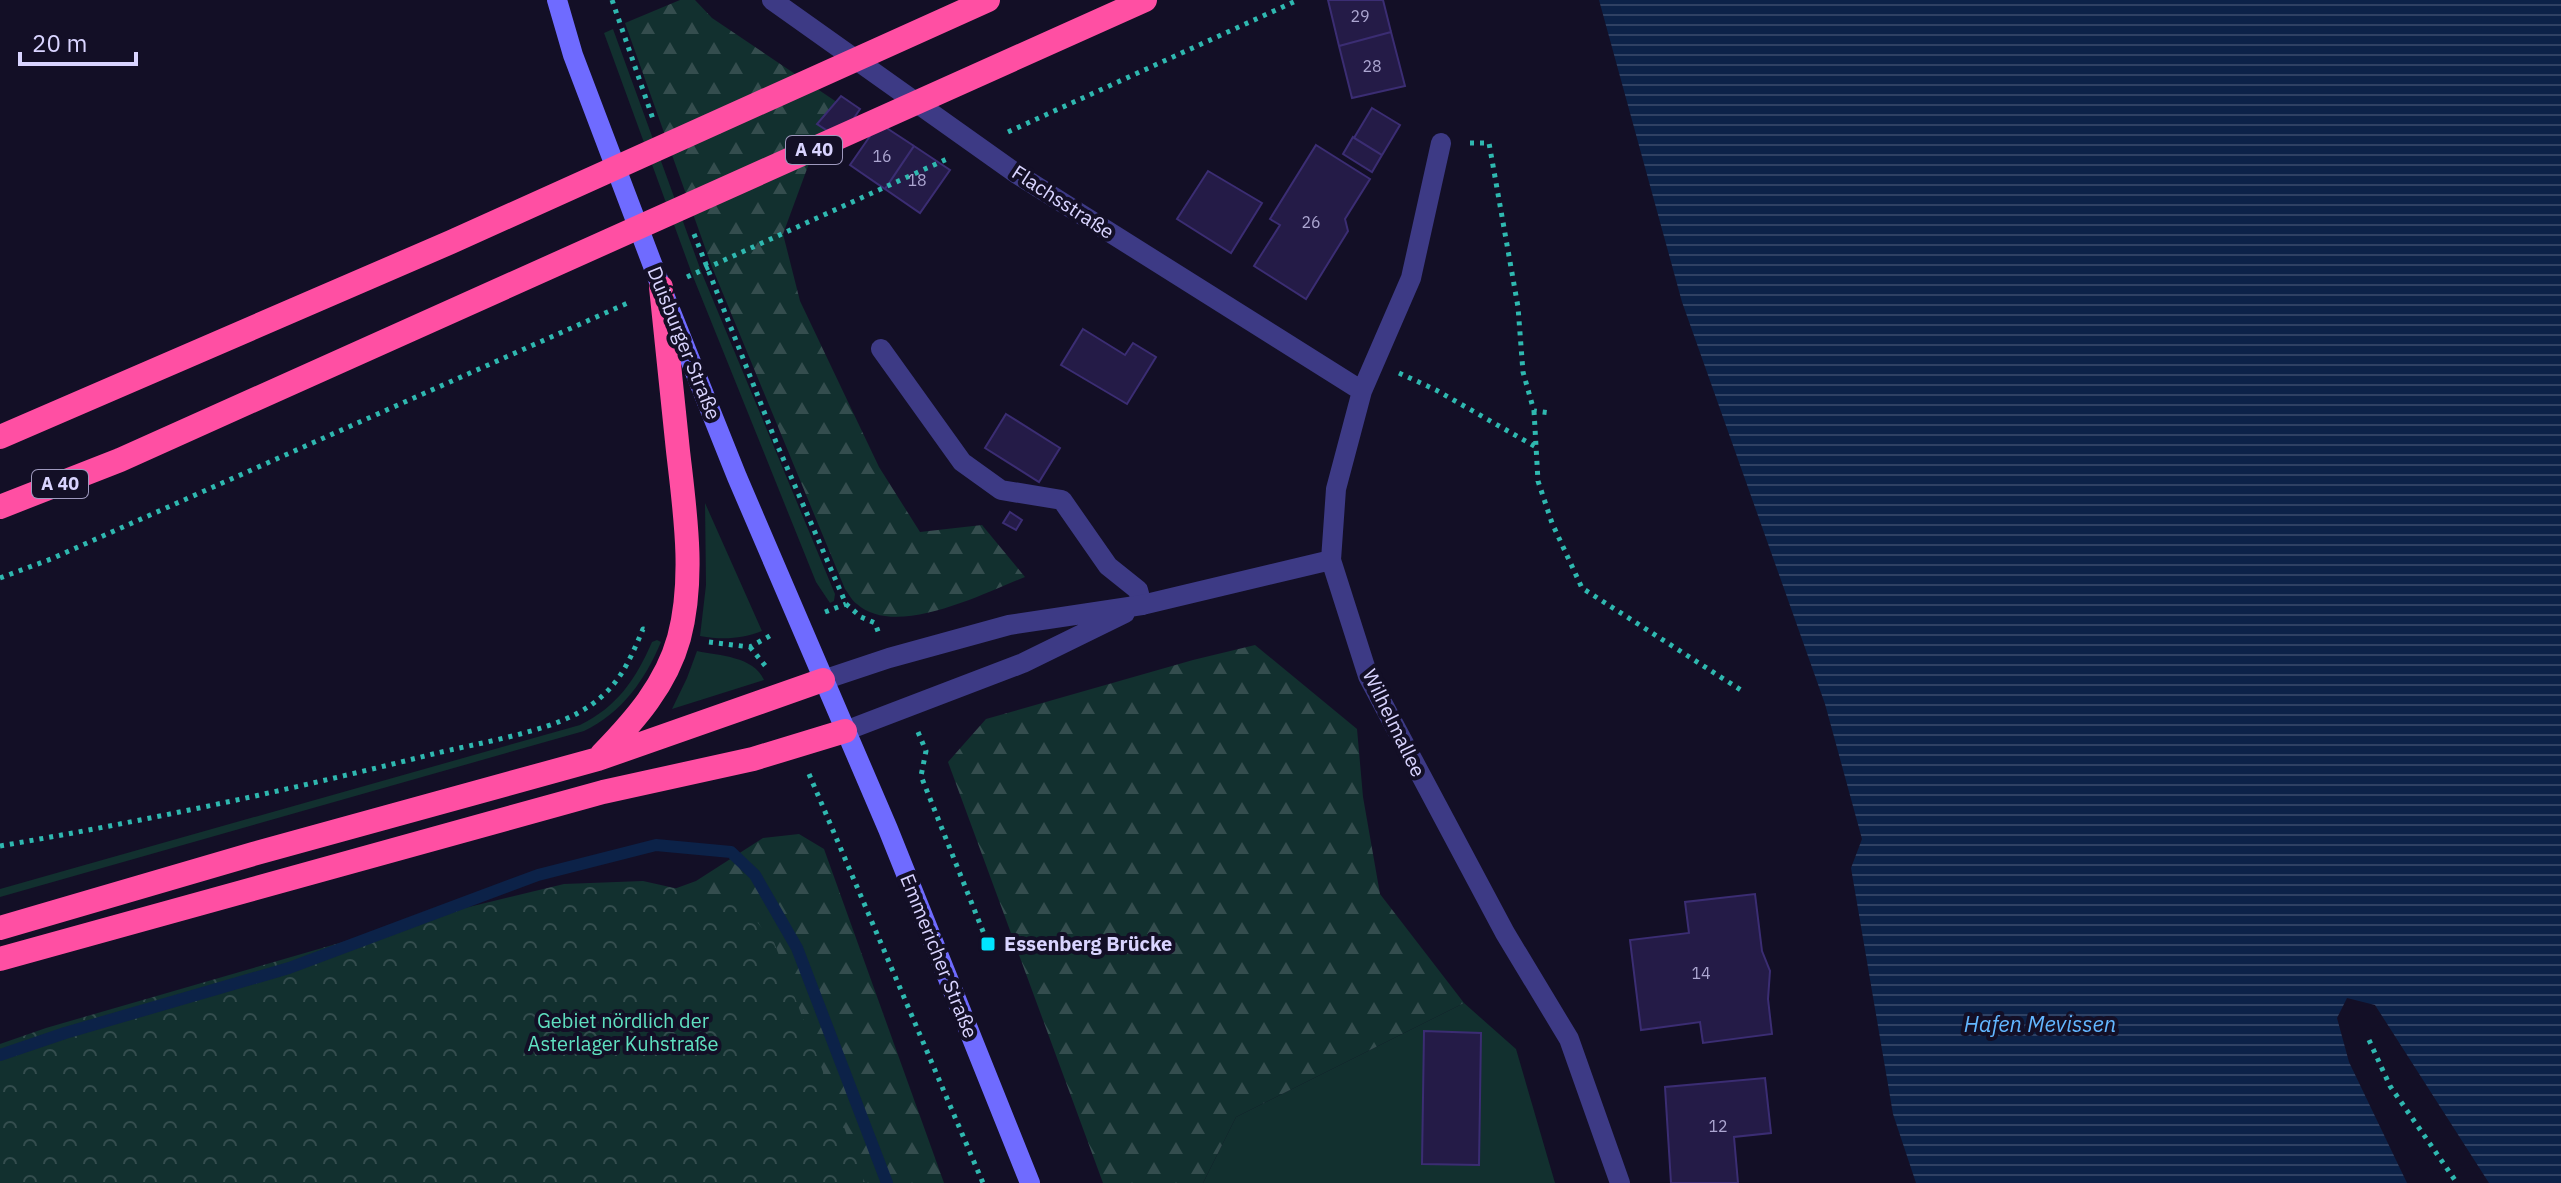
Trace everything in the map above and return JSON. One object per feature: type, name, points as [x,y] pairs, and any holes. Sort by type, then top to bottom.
[{"type":"highway","points":[[0,437],[451,242],[988,0]]},
{"type":"highway","name":"A 40","points":[[0,507],[120,460],[482,300],[1145,0]]},
{"type":"highway","points":[[598,759],[637,718],[660,684],[678,639],[688,586],[670,284]]},
{"type":"highway","points":[[0,928],[222,862],[598,759],[823,680]]},
{"type":"highway","points":[[0,959],[603,792],[797,747],[845,731]]},
{"type":"main road","name":"Duisburger Straße","points":[[557,0],[573,55],[670,284],[845,731]]},
{"type":"main road","name":"Emmericher Straße","points":[[845,731],[888,829],[1030,1183]]},
{"type":"street","name":"Flachsstraße","points":[[772,0],[1017,174],[1362,391]]},
{"type":"street","name":"Wilhelmallee","points":[[1441,143],[1411,278],[1362,391],[1336,489],[1331,560],[1368,676],[1505,933],[1569,1039],[1620,1183]]},
{"type":"street","points":[[881,349],[962,462],[1001,490],[1062,500],[1108,566],[1138,590],[1142,605]]},
{"type":"street","points":[[823,680],[1009,625],[1142,605],[1331,560]]},
{"type":"street","points":[[845,731],[1023,663],[1142,605]]},
{"type":"path","points":[[612,0],[655,126]]},
{"type":"path","points":[[996,137],[1298,0]]},
{"type":"path","points":[[1441,143],[1489,143],[1518,307],[1523,372],[1534,411],[1538,481],[1552,523],[1582,588],[1682,649],[1744,692]]},
{"type":"path","points":[[670,284],[952,157]]},
{"type":"path","points":[[691,225],[776,442],[846,604],[861,617],[875,623],[889,658]]},
{"type":"path","points":[[0,578],[51,559],[636,300]]},
{"type":"path","points":[[1376,363],[1436,390],[1536,447]]},
{"type":"path","points":[[1534,411],[1550,413]]},
{"type":"path","points":[[0,846],[107,828],[364,772],[531,730],[577,714],[601,698],[625,672],[643,629],[678,639],[750,647]]},
{"type":"path","points":[[908,707],[926,751],[921,776],[988,944]]},
{"type":"path","points":[[797,747],[983,1183]]},
{"type":"path","points":[[2369,1040],[2390,1086],[2457,1183]]},
{"type":"green space","points":[[680,0],[695,0],[712,18],[853,113],[811,158],[783,234],[800,301],[879,467],[920,532],[982,525],[1025,577],[940,610],[894,617],[874,614],[855,603],[845,589],[712,267],[625,23]]},
{"type":"green space","points":[[613,29],[701,271],[835,594],[834,601],[830,603],[816,582],[692,274],[604,33]]},
{"type":"green space","points":[[705,503],[762,631],[732,638],[700,636],[706,585]]},
{"type":"green space","points":[[652,642],[661,642],[655,656],[631,694],[610,715],[584,731],[0,897],[0,889],[580,725],[615,701],[639,668]]},
{"type":"green space","points":[[1255,645],[1357,729],[1363,797],[1380,894],[1464,1003],[1236,1117],[1203,1183],[1103,1183],[948,762],[986,719]]},
{"type":"green space","points":[[697,651],[744,662],[759,672],[764,680],[672,709]]},
{"type":"green space","name":"Gebiet nördlich der Asterlager Kuhstraße","points":[[799,834],[824,849],[944,1183],[0,1183],[0,1129],[104,1096],[696,881],[763,838]]},
{"type":"green space","name":"Gebiet nördlich der Asterlager Kuhstraße","points":[[643,881],[741,903],[774,942],[865,1183],[0,1183],[0,1044],[436,915],[564,884]]},
{"type":"green space","points":[[1464,1003],[1516,1049],[1555,1183],[1203,1183],[1236,1117]]},
{"type":"water","name":"Hafen Mevissen","points":[[1599,0],[2561,0],[2561,1183],[2489,1183],[2375,1005],[2347,998],[2337,1018],[2349,1062],[2407,1183],[1916,1183],[1893,1114],[1851,868],[1862,839],[1825,704],[1682,302]]},
{"type":"building","points":[[1328,0],[1383,0],[1391,32],[1339,46]]},
{"type":"building","points":[[1391,32],[1405,86],[1352,98],[1339,46]]},
{"type":"building","points":[[841,96],[860,109],[840,139],[817,124]]},
{"type":"building","points":[[1372,108],[1400,125],[1382,155],[1354,138]]},
{"type":"building","points":[[879,123],[914,146],[885,189],[850,165]]},
{"type":"building","points":[[1353,137],[1382,155],[1372,172],[1343,154]]},
{"type":"building","points":[[1316,145],[1370,179],[1345,219],[1348,231],[1306,299],[1254,266],[1280,225],[1270,219]]},
{"type":"building","points":[[914,146],[950,170],[920,213],[885,189]]},
{"type":"building","points":[[1208,171],[1262,203],[1231,253],[1177,219]]},
{"type":"building","points":[[1083,329],[1125,355],[1133,343],[1156,357],[1127,404],[1061,365]]},
{"type":"building","points":[[1006,414],[1060,448],[1039,482],[985,448]]},
{"type":"building","points":[[1010,512],[1022,520],[1016,530],[1003,523]]},
{"type":"building","points":[[1755,894],[1762,951],[1770,971],[1768,999],[1772,1034],[1703,1043],[1700,1022],[1641,1030],[1630,940],[1689,933],[1685,902]]},
{"type":"building","points":[[1424,1031],[1481,1033],[1479,1165],[1422,1164]]},
{"type":"building","points":[[1765,1078],[1771,1133],[1734,1137],[1738,1183],[1671,1183],[1665,1087]]},
{"type":"waterway","points":[[0,1055],[289,968],[538,875],[656,845],[731,852],[755,875],[797,948],[887,1183]]},
{"type":"place","name":"Essenberg Brücke","points":[[988,944]]}]
